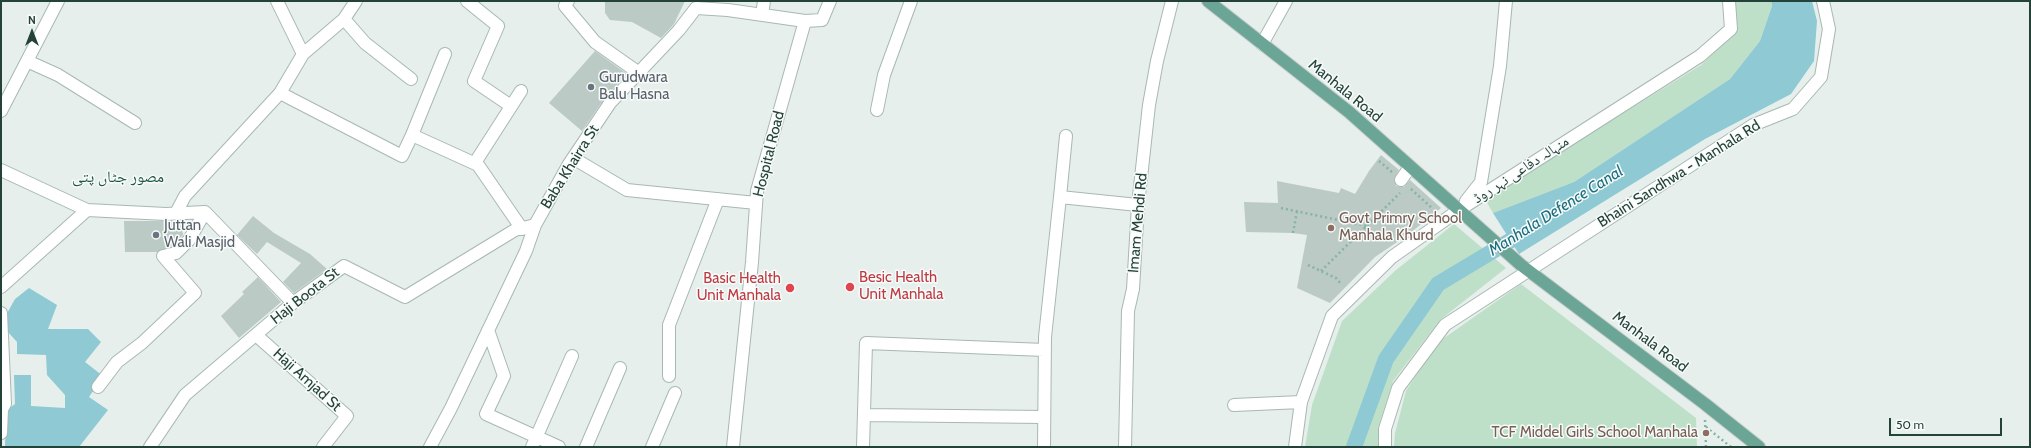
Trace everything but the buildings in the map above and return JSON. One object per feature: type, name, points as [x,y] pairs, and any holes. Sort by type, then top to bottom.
[{"type":"main road","name":"Manhala Road","points":[[1208,1],[1349,112],[1470,221],[1525,268],[1705,404],[1759,447]]},
{"type":"street","points":[[1,110],[58,1]]},
{"type":"street","points":[[277,1],[303,54]]},
{"type":"street","points":[[176,213],[184,196],[280,93],[303,54],[344,19],[356,1]]},
{"type":"street","points":[[467,1],[498,26],[474,81],[511,106]]},
{"type":"street","points":[[568,1],[565,6],[595,42],[639,73]]},
{"type":"street","points":[[762,15],[764,1]]},
{"type":"street","points":[[805,20],[822,20],[830,1]]},
{"type":"street","points":[[877,110],[884,75],[912,1]]},
{"type":"street","name":"Imam Mehdi Rd","points":[[1125,447],[1128,311],[1133,289],[1138,205],[1149,105],[1157,61],[1172,1]]},
{"type":"street","points":[[1262,44],[1286,1]]},
{"type":"street","points":[[1459,210],[1481,182],[1500,66],[1506,1]]},
{"type":"street","name":"منہالہ دفاعی نہر روڈ","points":[[1295,447],[1301,402],[1332,316],[1392,257],[1459,210],[1700,56],[1731,29],[1729,1]]},
{"type":"street","name":"Bhaini Sandhwa - Manhala Rd","points":[[1385,447],[1385,429],[1398,388],[1445,325],[1525,268],[1753,125],[1793,109],[1821,77],[1829,29],[1823,1]]},
{"type":"street","name":"Baba Khairra St","points":[[430,447],[451,408],[526,251],[535,225],[573,158],[610,103],[679,30],[696,5],[805,20]]},
{"type":"street","points":[[344,19],[366,43],[411,79]]},
{"type":"street","name":"Hospital Road","points":[[733,447],[752,262],[757,190],[805,20]]},
{"type":"street","points":[[280,93],[402,156],[445,54]]},
{"type":"street","points":[[27,61],[58,75],[135,123]]},
{"type":"street","points":[[478,158],[521,91]]},
{"type":"street","points":[[412,135],[478,165],[522,228]]},
{"type":"street","points":[[1044,447],[1044,350],[1066,136]]},
{"type":"street","points":[[573,158],[627,190],[756,203]]},
{"type":"street","points":[[1401,185],[1410,167]]},
{"type":"street","points":[[1,170],[87,210],[176,213],[205,212],[293,303]]},
{"type":"street","points":[[1060,197],[1138,205]]},
{"type":"street","points":[[669,376],[669,325],[718,199]]},
{"type":"street","points":[[1,287],[87,210]]},
{"type":"street","points":[[98,387],[117,362],[142,343],[195,293],[163,256],[176,253],[190,240],[205,212]]},
{"type":"street","name":"Haji Boota St","points":[[150,447],[184,395],[293,303],[344,266],[405,297],[515,230],[535,225]]},
{"type":"street","points":[[1,313],[5,404],[2,409],[1,433]]},
{"type":"street","points":[[488,330],[504,376],[486,414],[534,442],[559,447]]},
{"type":"street","name":"Haji Amjad St","points":[[256,335],[347,416],[323,447]]},
{"type":"street","points":[[863,447],[866,343],[1044,350]]},
{"type":"street","points":[[534,442],[572,356]]},
{"type":"street","points":[[586,447],[620,368]]},
{"type":"street","points":[[652,447],[675,393]]},
{"type":"street","points":[[1234,405],[1301,402]]},
{"type":"street","points":[[864,415],[1044,417]]},
{"type":"path","points":[[1321,271],[1367,226],[1401,185]]},
{"type":"path","points":[[1281,208],[1367,226]]},
{"type":"path","points":[[1293,232],[1297,211]]},
{"type":"path","points":[[1308,265],[1336,278],[1341,284]]},
{"type":"path","points":[[1705,404],[1706,447]]},
{"type":"path","points":[[1706,427],[1731,447]]},
{"type":"green space","points":[[1734,1],[1771,1],[1772,6],[1760,41],[1730,79],[1574,182],[1493,213],[1485,199],[1701,65],[1737,30]]},
{"type":"green space","points":[[1454,224],[1506,268],[1440,320],[1393,381],[1378,428],[1378,447],[1305,447],[1312,405],[1342,321],[1396,270]]},
{"type":"green space","points":[[1521,284],[1696,418],[1697,447],[1394,447],[1395,433],[1406,391],[1437,343]]},
{"type":"water","points":[[1771,1],[1812,1],[1817,21],[1814,61],[1791,94],[1705,139],[1519,254],[1493,213],[1574,182],[1730,79],[1760,41],[1772,6]]},
{"type":"water","points":[[29,288],[57,305],[48,329],[88,329],[101,342],[85,362],[103,376],[89,397],[108,410],[79,447],[5,447],[6,411],[15,404],[14,375],[31,375],[31,406],[65,408],[65,395],[47,375],[46,355],[17,354],[17,342],[8,332],[5,317],[15,299]]},
{"type":"waterway","name":"Manhala Defence Canal","points":[[1354,447],[1386,359],[1438,284],[1528,230]]},
{"type":"place","name":"Gurudwara Balu Hasna","points":[[591,87]]},
{"type":"place","name":"Govt Primry School Manhala Khurd","points":[[1331,228]]},
{"type":"place","name":"Juttan Wali Masjid","points":[[156,235]]},
{"type":"place","name":"Besic Health Unit Manhala","points":[[850,287]]},
{"type":"place","name":"Basic Health Unit Manhala","points":[[790,288]]},
{"type":"place","name":"TCF Middel Girls School Manhala","points":[[1706,433]]},
{"type":"district","name":"مصور جٹاں پتی","points":[[118,177]]}]
